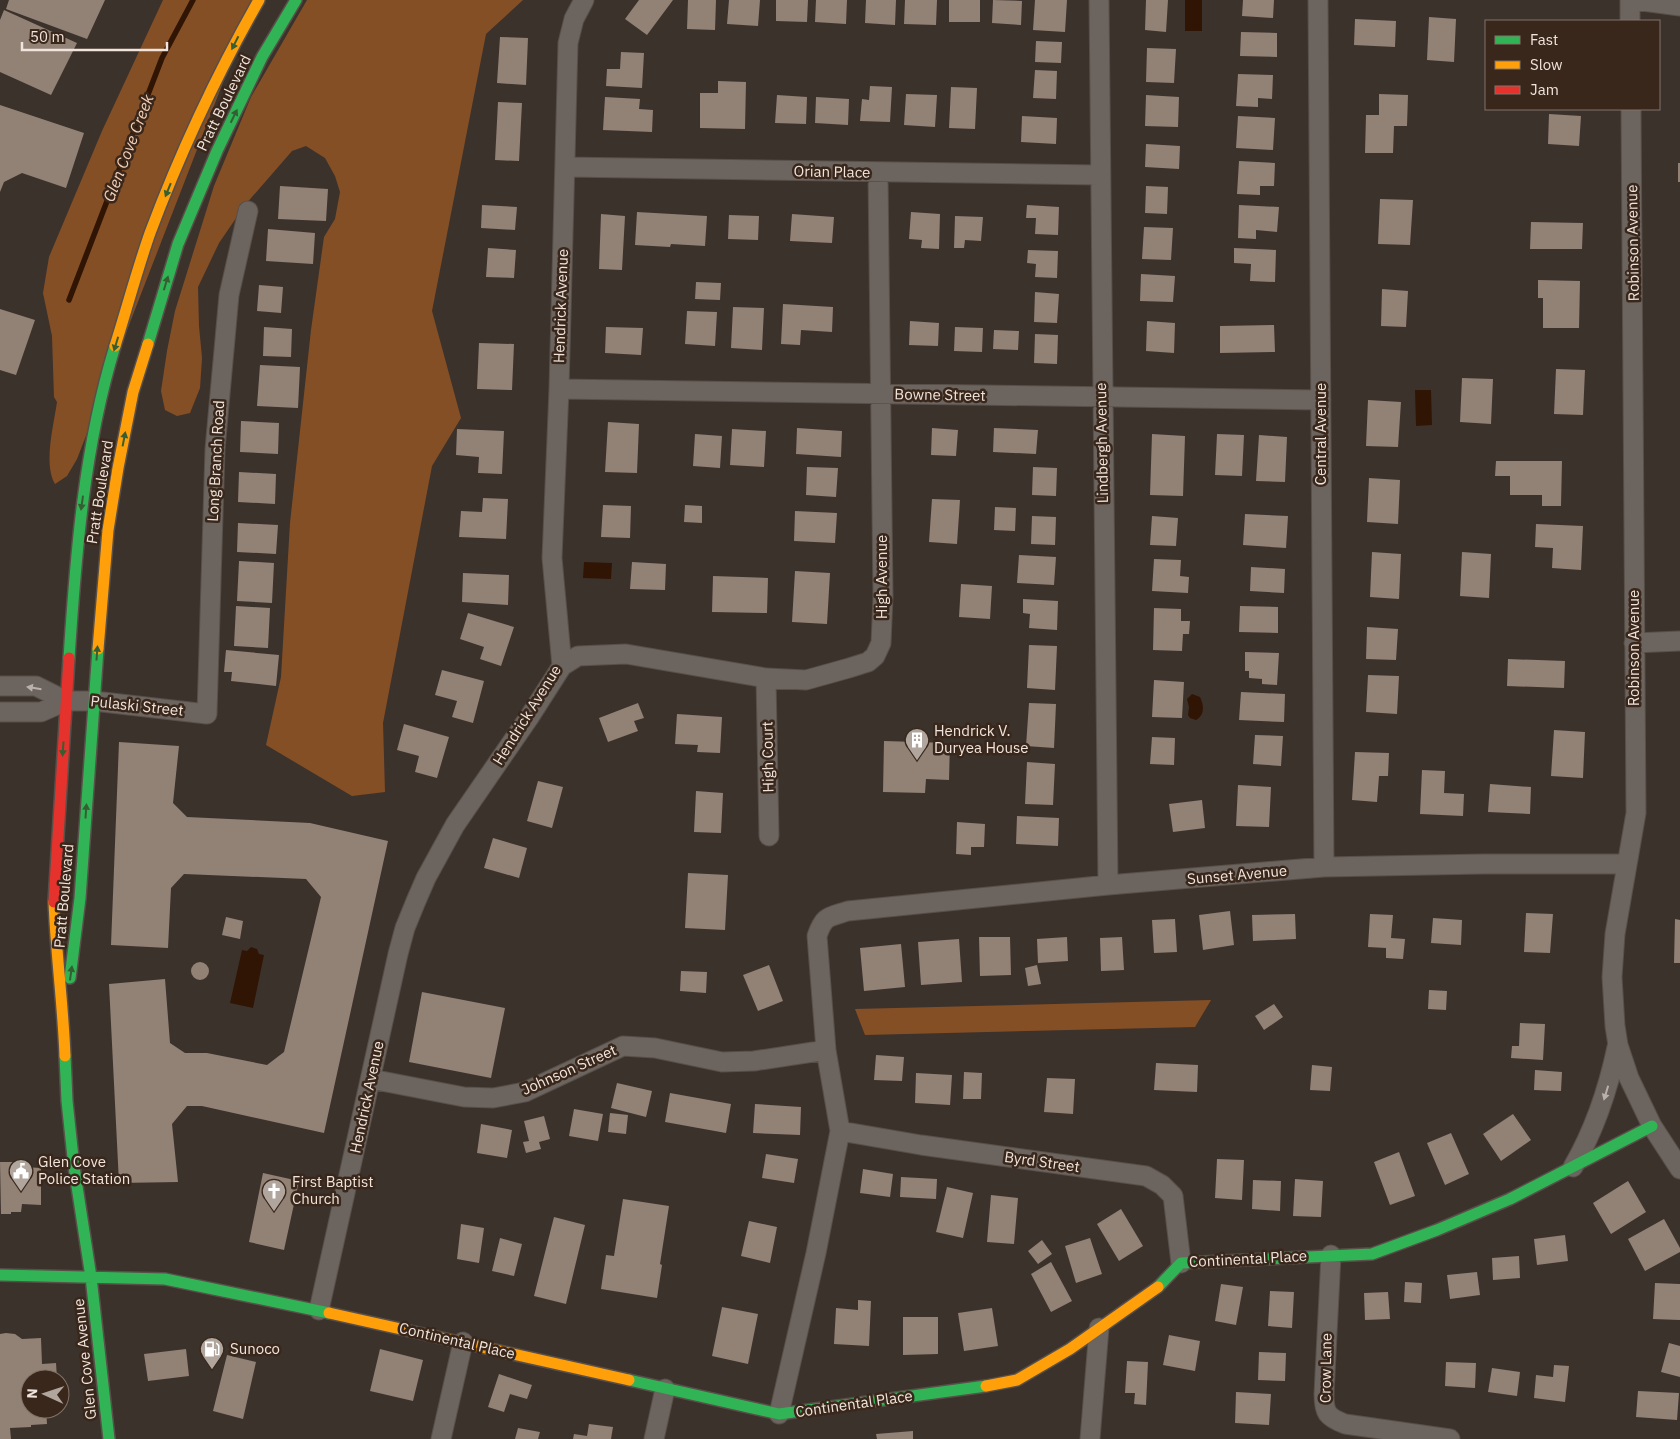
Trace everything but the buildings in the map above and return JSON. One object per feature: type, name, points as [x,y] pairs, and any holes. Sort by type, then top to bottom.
[{"type":"main road","name":"Pratt Boulevard","points":[[91,1276],[74,1166],[67,1101],[64,1021],[56,942],[54,891],[66,700],[81,514],[88,463],[103,384],[153,225],[189,138],[236,42],[259,0]]},
{"type":"main road","name":"Pratt Boulevard","points":[[64,1021],[80,898],[108,530],[133,392],[178,244],[216,151],[262,57],[296,0]]},
{"type":"main road","name":"Continental Place","points":[[0,1275],[165,1279],[319,1310],[779,1414],[987,1386],[1017,1380],[1070,1349],[1156,1289],[1181,1263],[1372,1254],[1438,1230],[1501,1203],[1652,1126]]},
{"type":"main road","name":"Glen Cove Avenue","points":[[91,1276],[109,1439]]},
{"type":"street","name":"Hendrick Avenue","points":[[319,1310],[405,928],[426,878],[455,825],[562,666],[552,558],[559,389],[568,43],[574,19],[584,0]]},
{"type":"street","name":"Lindbergh Avenue","points":[[1099,0],[1099,175],[1108,885]]},
{"type":"street","name":"Central Avenue","points":[[1318,0],[1324,868]]},
{"type":"street","points":[[1630,0],[1630,20]]},
{"type":"street","points":[[1634,0],[1680,6]]},
{"type":"street","name":"Robinson Avenue","points":[[1631,110],[1636,813],[1615,934],[1612,977],[1618,1045],[1628,1078],[1652,1126],[1674,1149],[1680,1169]]},
{"type":"street","name":"Orian Place","points":[[565,168],[1099,175]]},
{"type":"street","name":"High Avenue","points":[[562,666],[578,656],[626,654],[766,678],[806,680],[868,662],[875,656],[881,644],[883,597],[878,173]]},
{"type":"street","name":"Long Branch Road","points":[[207,714],[215,449],[229,295],[248,211]]},
{"type":"street","name":"Bowne Street","points":[[559,389],[1321,400]]},
{"type":"street","points":[[1634,643],[1680,641]]},
{"type":"street","name":"High Court","points":[[766,678],[769,836]]},
{"type":"street","name":"Pulaski Street","points":[[0,686],[36,686],[66,700],[94,701],[207,714]]},
{"type":"street","name":"Pulaski Street","points":[[0,712],[41,712],[66,700]]},
{"type":"street","name":"Sunset Avenue","points":[[826,1050],[817,936],[821,923],[826,918],[848,911],[1108,885],[1324,868],[1483,864],[1627,864]]},
{"type":"street","points":[[1572,1167],[1590,1135],[1606,1096],[1618,1045]]},
{"type":"street","name":"Johnson Street","points":[[371,1079],[464,1097],[493,1098],[525,1092],[623,1046],[655,1048],[722,1062],[754,1061],[826,1050]]},
{"type":"street","points":[[779,1414],[816,1252],[840,1131],[826,1050]]},
{"type":"street","name":"Byrd Street","points":[[840,1131],[921,1145],[1146,1176],[1162,1185],[1172,1196],[1181,1263]]},
{"type":"street","name":"Crow Lane","points":[[1331,1255],[1324,1407],[1332,1419],[1345,1424],[1415,1436],[1450,1439]]},
{"type":"street","points":[[1090,1439],[1099,1328]]},
{"type":"street","points":[[441,1439],[463,1342]]},
{"type":"street","points":[[654,1439],[665,1388]]},
{"type":"shaded area","points":[[163,0],[255,0],[77,459],[67,476],[55,484],[50,466],[50,455],[57,402],[54,397],[52,336],[43,293],[49,257],[102,131]]},
{"type":"shaded area","points":[[307,0],[523,0],[486,34],[432,311],[461,418],[432,466],[383,723],[385,792],[352,796],[266,745],[281,677],[290,523],[311,330],[324,237],[335,219],[340,192],[335,176],[325,158],[306,146],[292,151],[245,205],[219,243],[198,287],[202,358],[200,388],[190,413],[177,416],[165,410],[161,391],[175,311],[214,186],[251,97]]},
{"type":"shaded area","points":[[1185,0],[1202,0],[1202,31],[1185,31]]},
{"type":"shaded area","points":[[1415,390],[1431,390],[1432,425],[1416,426]]},
{"type":"shaded area","points":[[584,562],[612,563],[611,579],[583,578]]},
{"type":"shaded area","points":[[1192,694],[1200,697],[1203,706],[1201,715],[1196,720],[1188,715],[1187,699]]},
{"type":"shaded area","points":[[251,947],[257,949],[259,954],[264,955],[253,1008],[230,1003],[242,950],[247,951]]},
{"type":"shaded area","points":[[1211,1000],[1195,1027],[865,1035],[855,1009]]},
{"type":"waterway","name":"Glen Cove Creek","points":[[69,300],[162,58],[193,0]]},
{"type":"traffic: fast","points":[[148,344],[178,244],[217,151],[262,57],[296,0]]},
{"type":"traffic: fast","points":[[69,658],[78,539],[83,500],[96,422],[115,346]]},
{"type":"traffic: fast","points":[[70,978],[80,898],[98,649]]},
{"type":"traffic: fast","points":[[65,1056],[67,1101],[74,1167],[91,1277],[109,1439]]},
{"type":"traffic: fast","points":[[1158,1287],[1181,1263],[1372,1254],[1437,1230],[1510,1199],[1652,1126]]},
{"type":"traffic: fast","points":[[0,1275],[165,1279],[329,1313]]},
{"type":"traffic: fast","points":[[629,1380],[779,1414],[986,1386]]},
{"type":"traffic: slow","points":[[115,346],[145,247],[174,173],[214,85],[259,0]]},
{"type":"traffic: slow","points":[[98,649],[108,530],[118,468],[133,392],[148,344]]},
{"type":"traffic: slow","points":[[54,902],[65,1056]]},
{"type":"traffic: slow","points":[[986,1386],[1017,1380],[1070,1349],[1158,1287]]},
{"type":"traffic: slow","points":[[329,1313],[629,1380]]},
{"type":"traffic: jam","points":[[54,902],[69,658]]},
{"type":"place","name":"Hendrick V. Duryea House","points":[[917,761]]},
{"type":"place","name":"Glen Cove Police Station","points":[[21,1192]]},
{"type":"place","name":"First Baptist Church","points":[[274,1212]]},
{"type":"place","name":"Sunoco","points":[[212,1370]]}]
